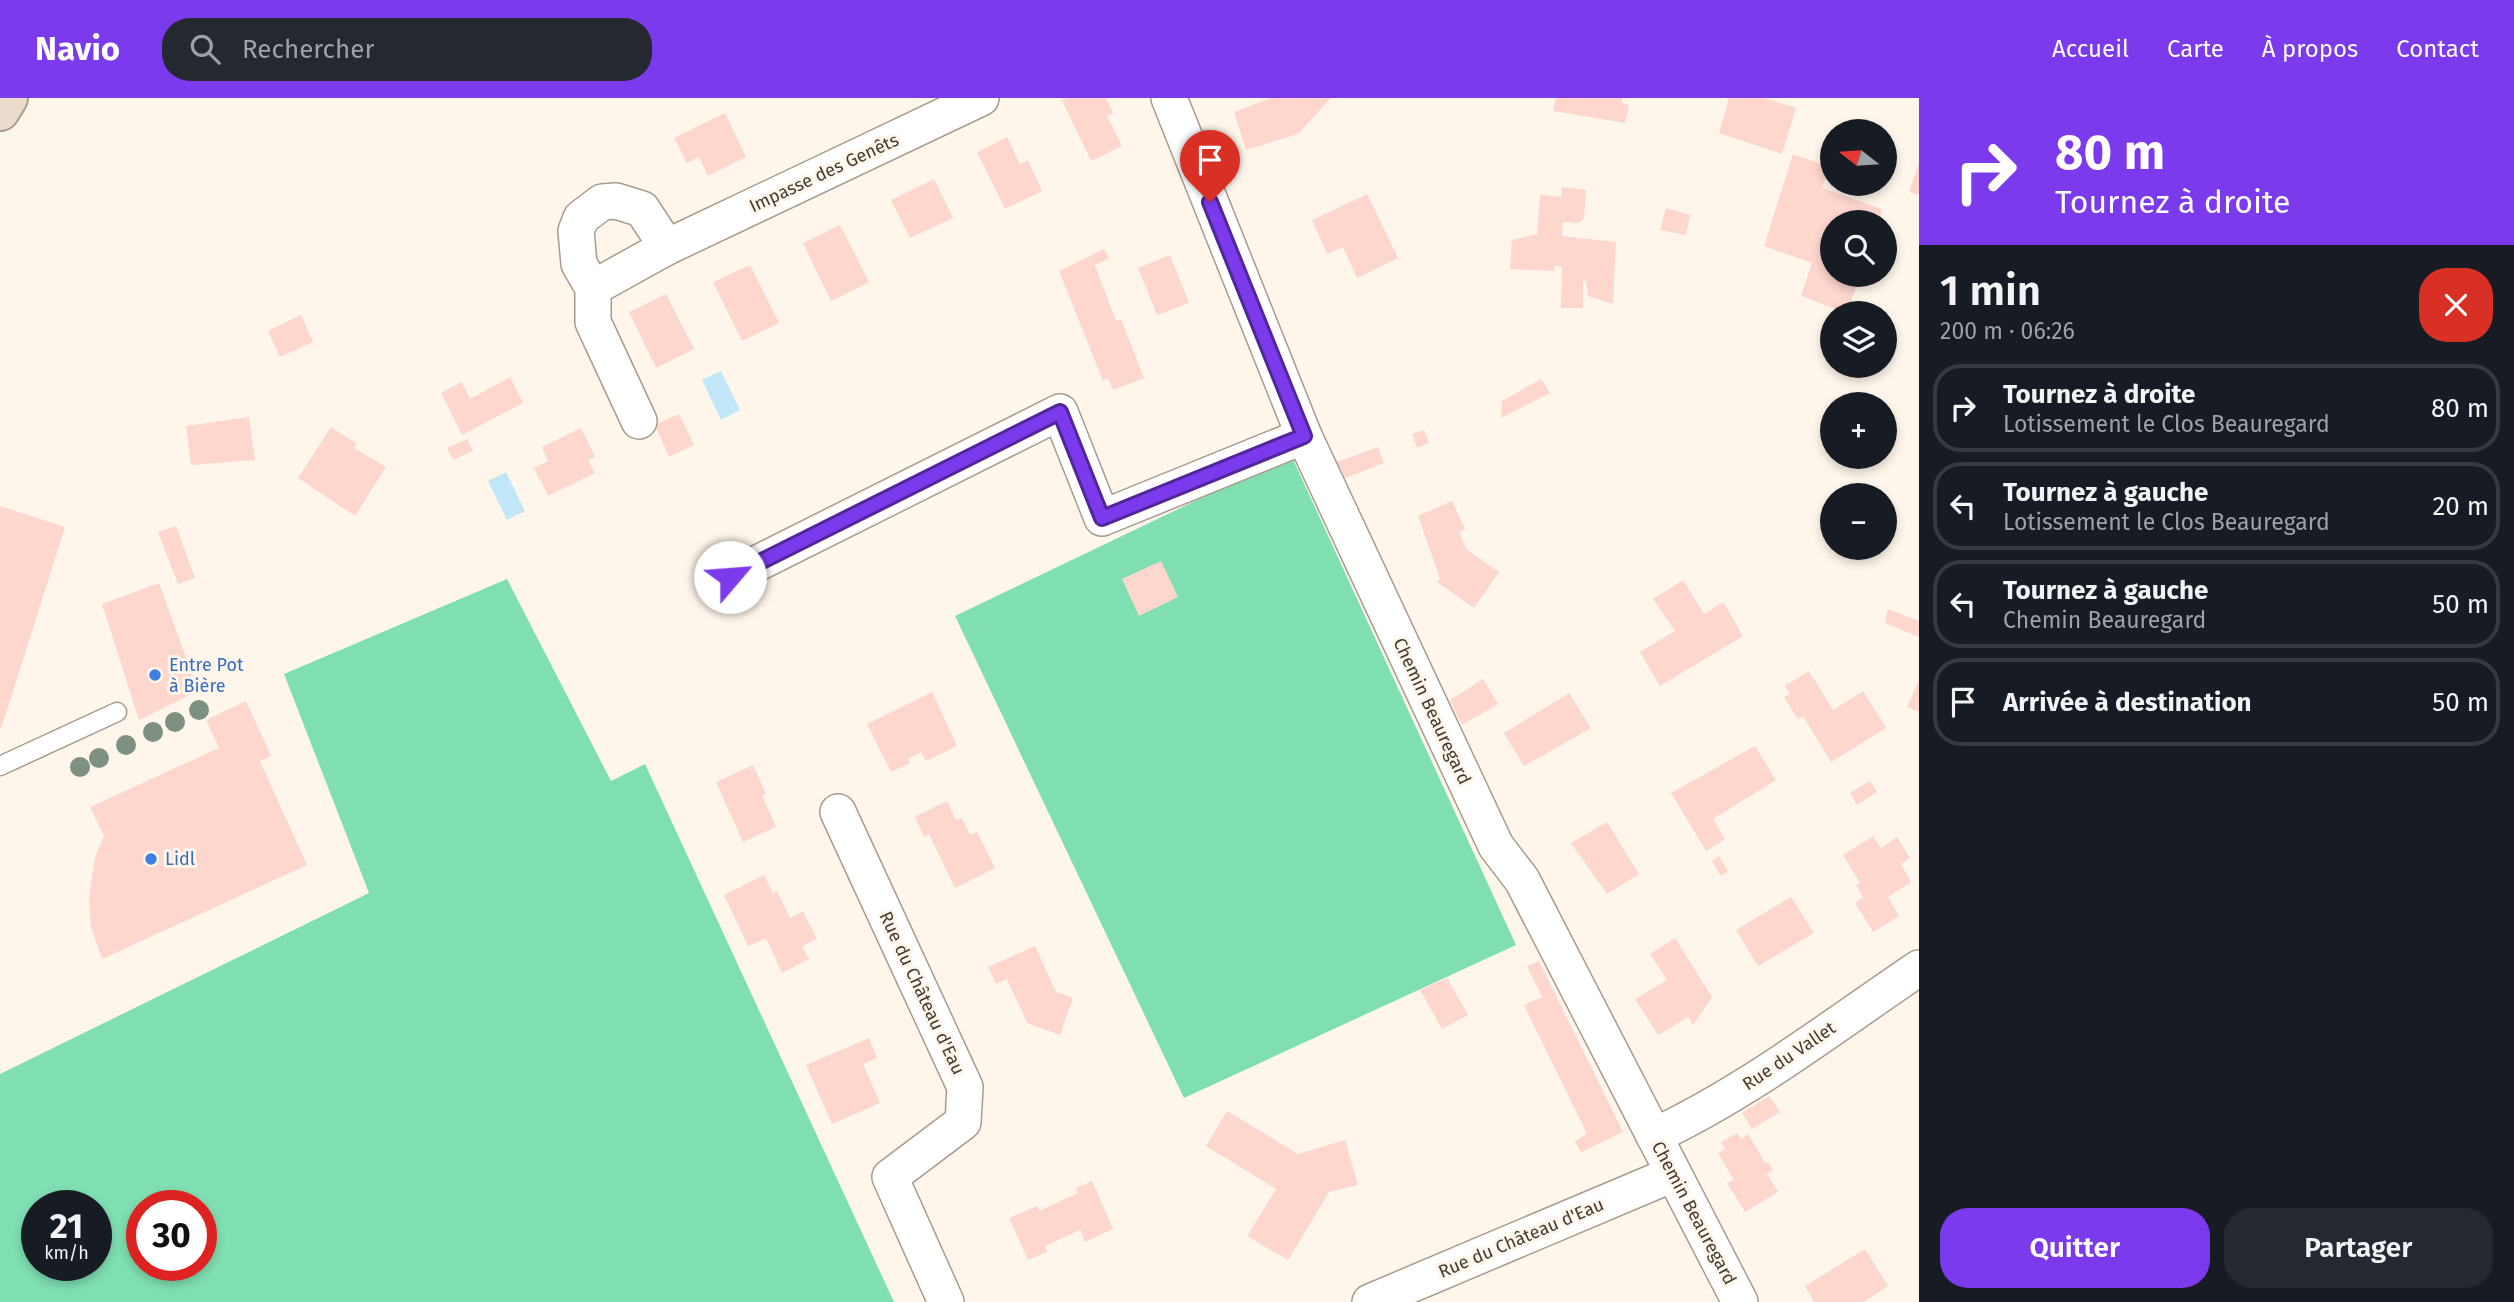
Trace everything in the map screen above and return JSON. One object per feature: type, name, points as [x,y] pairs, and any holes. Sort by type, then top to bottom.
[{"type":"street","points":[[0,111],[8,98]]},
{"type":"street","name":"Impasse des Genêts","points":[[593,288],[667,247],[981,98]]},
{"type":"street","name":"Chemin Beauregard","points":[[1169,98],[1304,436],[1496,845],[1522,880],[1740,1302]]},
{"type":"street","points":[[639,421],[593,322],[593,288],[579,264],[576,231],[581,218],[602,202],[616,201],[642,209],[667,247]]},
{"type":"street","points":[[730,577],[1060,412],[1102,518],[1304,436]]},
{"type":"street","name":"Rue du Château d'Eau","points":[[838,812],[965,1087],[963,1122],[890,1177],[946,1302]]},
{"type":"street","name":"Rue du Vallet","points":[[1654,1136],[1689,1119],[1746,1085],[1919,968]]},
{"type":"street","name":"Rue du Château d'Eau","points":[[1370,1302],[1673,1174]]},
{"type":"lane","points":[[0,766],[117,712]]},
{"type":"green space","points":[[1291,455],[1516,945],[1184,1098],[955,616]]},
{"type":"green space","points":[[507,579],[611,781],[645,764],[894,1302],[0,1302],[0,1074],[369,893],[284,674]]},
{"type":"water","points":[[721,371],[740,410],[721,420],[702,380]]},
{"type":"water","points":[[506,472],[525,511],[507,520],[488,481]]},
{"type":"building","points":[[1106,98],[1113,113],[1107,116],[1122,146],[1091,161],[1062,100]]},
{"type":"building","points":[[1271,98],[1331,98],[1298,134],[1246,150],[1234,112]]},
{"type":"building","points":[[1556,98],[1622,98],[1622,103],[1629,105],[1625,123],[1553,111]]},
{"type":"building","points":[[1729,98],[1764,98],[1796,108],[1782,154],[1719,133]]},
{"type":"building","points":[[725,113],[746,157],[708,176],[699,157],[687,163],[674,138]]},
{"type":"building","points":[[1007,137],[1020,164],[1028,160],[1042,191],[1005,209],[977,152]]},
{"type":"building","points":[[1793,154],[1820,164],[1820,196],[1845,196],[1882,209],[1820,210],[1820,287],[1856,287],[1851,301],[1820,303],[1801,296],[1812,263],[1764,246]]},
{"type":"building","points":[[1919,163],[1919,195],[1909,192]]},
{"type":"building","points":[[934,179],[953,218],[910,238],[891,200]]},
{"type":"building","points":[[1562,187],[1586,190],[1584,218],[1579,223],[1563,222],[1562,236],[1616,242],[1613,304],[1588,296],[1586,281],[1583,281],[1583,308],[1561,308],[1562,267],[1555,266],[1554,271],[1510,269],[1512,240],[1537,234],[1540,195],[1561,197]]},
{"type":"building","points":[[1367,194],[1398,258],[1357,278],[1343,247],[1327,254],[1312,220]]},
{"type":"building","points":[[1666,208],[1690,215],[1686,235],[1660,230]]},
{"type":"building","points":[[840,225],[869,282],[831,301],[803,243]]},
{"type":"building","points":[[1104,249],[1109,258],[1095,265],[1116,321],[1121,319],[1144,378],[1113,390],[1108,378],[1103,381],[1059,271]]},
{"type":"building","points":[[1170,255],[1189,303],[1157,315],[1138,268]]},
{"type":"building","points":[[750,265],[779,323],[742,341],[713,282]]},
{"type":"building","points":[[666,294],[694,349],[656,368],[629,312]]},
{"type":"building","points":[[301,315],[313,342],[280,357],[268,331]]},
{"type":"building","points":[[510,377],[523,403],[462,435],[441,393],[462,382],[470,399]]},
{"type":"building","points":[[1541,379],[1550,393],[1501,418],[1502,401]]},
{"type":"building","points":[[679,414],[694,445],[669,457],[655,425]]},
{"type":"building","points":[[249,417],[255,460],[191,465],[186,426]]},
{"type":"building","points":[[331,427],[357,444],[354,448],[386,467],[355,516],[298,478]]},
{"type":"building","points":[[581,428],[595,457],[588,460],[595,473],[548,496],[534,468],[548,461],[542,447]]},
{"type":"building","points":[[1424,430],[1429,443],[1417,448],[1412,434]]},
{"type":"building","points":[[467,439],[473,451],[453,460],[447,448]]},
{"type":"building","points":[[1378,447],[1384,463],[1345,478],[1337,462]]},
{"type":"building","points":[[1452,501],[1465,529],[1459,532],[1466,549],[1499,572],[1474,608],[1437,582],[1440,578],[1418,516]]},
{"type":"building","points":[[0,506],[65,527],[1,729],[0,729]]},
{"type":"building","points":[[176,526],[195,578],[178,584],[158,532]]},
{"type":"building","points":[[1161,561],[1178,597],[1139,616],[1122,579]]},
{"type":"building","points":[[1683,580],[1704,614],[1723,602],[1743,636],[1660,686],[1640,652],[1675,631],[1653,599]]},
{"type":"building","points":[[159,583],[198,691],[139,720],[102,604]]},
{"type":"building","points":[[1888,609],[1919,621],[1919,637],[1885,623]]},
{"type":"building","points":[[1809,671],[1833,710],[1863,691],[1886,728],[1831,762],[1803,716],[1798,719],[1784,697],[1790,694],[1785,686]]},
{"type":"building","points":[[1483,679],[1498,704],[1462,725],[1450,700]]},
{"type":"building","points":[[1919,680],[1919,712],[1907,707]]},
{"type":"building","points":[[932,692],[957,746],[926,761],[921,752],[908,759],[910,763],[891,772],[867,724]]},
{"type":"building","points":[[1569,693],[1591,728],[1524,766],[1504,733]]},
{"type":"building","points":[[246,701],[271,756],[260,761],[307,865],[102,959],[91,927],[89,897],[95,857],[104,836],[90,807],[219,748],[206,720]]},
{"type":"building","points":[[1755,746],[1776,780],[1713,819],[1725,839],[1706,851],[1671,793]]},
{"type":"building","points":[[753,765],[766,794],[762,795],[776,827],[743,842],[716,782]]},
{"type":"building","points":[[1870,781],[1877,792],[1857,805],[1850,793]]},
{"type":"building","points":[[947,801],[956,820],[962,818],[970,835],[977,832],[995,868],[955,888],[929,834],[924,837],[915,817]]},
{"type":"building","points":[[1607,822],[1639,874],[1607,894],[1571,843]]},
{"type":"building","points":[[1873,836],[1881,848],[1897,837],[1910,858],[1901,864],[1911,882],[1888,897],[1899,916],[1873,932],[1855,903],[1863,897],[1856,885],[1860,883],[1843,855]]},
{"type":"building","points":[[1719,856],[1728,871],[1721,876],[1712,861]]},
{"type":"building","points":[[764,875],[773,893],[777,891],[790,918],[803,911],[817,939],[802,946],[809,959],[782,973],[766,938],[748,946],[724,895]]},
{"type":"building","points":[[1791,897],[1814,933],[1758,966],[1736,930]]},
{"type":"building","points":[[1675,938],[1712,997],[1693,1025],[1688,1017],[1658,1035],[1635,999],[1667,980],[1650,954]]},
{"type":"building","points":[[1035,946],[1056,992],[1073,998],[1060,1035],[1027,1023],[1007,979],[996,984],[988,967]]},
{"type":"building","points":[[1539,961],[1623,1132],[1581,1152],[1575,1141],[1587,1134],[1524,1005],[1542,997],[1527,966]]},
{"type":"building","points":[[1447,978],[1468,1015],[1442,1029],[1420,990]]},
{"type":"building","points":[[869,1038],[877,1058],[863,1064],[880,1103],[832,1124],[806,1065]]},
{"type":"building","points":[[1769,1096],[1780,1112],[1752,1129],[1742,1113]]},
{"type":"building","points":[[1227,1111],[1298,1154],[1345,1140],[1358,1185],[1329,1192],[1288,1260],[1247,1236],[1276,1189],[1206,1146]]},
{"type":"building","points":[[1737,1133],[1741,1139],[1748,1134],[1765,1163],[1768,1162],[1773,1170],[1767,1174],[1778,1192],[1745,1212],[1727,1183],[1734,1180],[1718,1153],[1725,1149],[1721,1142]]},
{"type":"building","points":[[1092,1181],[1113,1229],[1085,1242],[1080,1230],[1045,1246],[1047,1252],[1028,1260],[1009,1218],[1037,1206],[1039,1211],[1078,1193],[1076,1188]]},
{"type":"building","points":[[1865,1249],[1888,1286],[1864,1302],[1814,1302],[1805,1286]]},
{"type":"place","name":"Entre Pot à Bière","points":[[155,675]]},
{"type":"place","name":"Lidl","points":[[151,859]]},
{"type":"route","points":[[730,577],[1060,412],[1102,518],[1304,436],[1210,202]]}]
